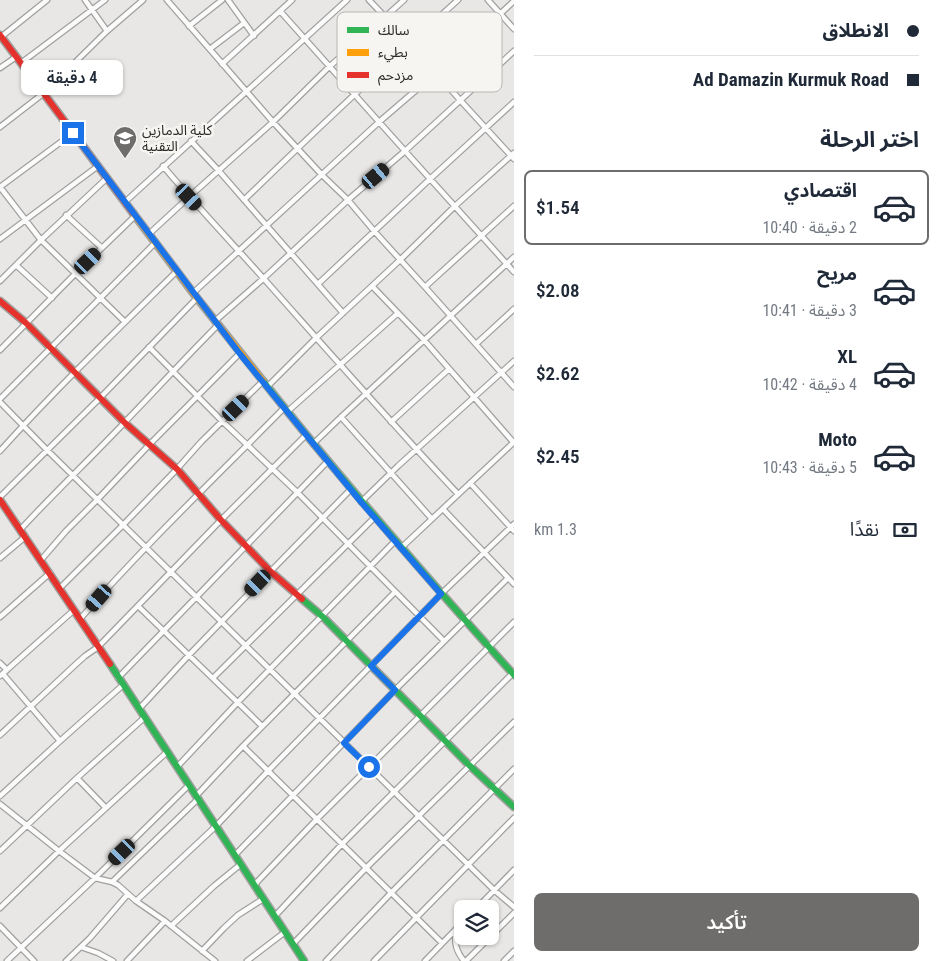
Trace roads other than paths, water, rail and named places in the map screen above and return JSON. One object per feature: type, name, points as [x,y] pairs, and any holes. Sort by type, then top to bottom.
[{"type":"main road","points":[[1,36],[195,296],[285,410],[361,502],[514,674]]},
{"type":"main road","points":[[0,301],[176,470],[270,571],[323,617],[514,807]]},
{"type":"main road","points":[[0,499],[304,961]]},
{"type":"street","points":[[1,36],[47,0]]},
{"type":"street","points":[[85,0],[107,31]]},
{"type":"street","points":[[21,64],[104,0]]},
{"type":"street","points":[[0,127],[44,93],[107,31],[143,0]]},
{"type":"street","points":[[167,0],[273,122],[348,200],[514,387]]},
{"type":"street","points":[[189,26],[222,0]]},
{"type":"street","points":[[228,0],[254,36]]},
{"type":"street","points":[[222,64],[292,0]]},
{"type":"street","points":[[125,202],[347,0]]},
{"type":"street","points":[[369,0],[381,12]]},
{"type":"street","points":[[391,12],[404,0]]},
{"type":"street","points":[[444,12],[458,0]]},
{"type":"street","points":[[488,0],[498,12]]},
{"type":"street","points":[[502,12],[514,1]]},
{"type":"street","points":[[280,11],[337,76]]},
{"type":"street","points":[[502,16],[514,29]]},
{"type":"street","points":[[210,49],[244,23]]},
{"type":"street","points":[[502,61],[514,50]]},
{"type":"street","points":[[0,68],[16,57]]},
{"type":"street","points":[[150,234],[273,122],[337,60]]},
{"type":"street","points":[[351,92],[514,272]]},
{"type":"street","points":[[244,200],[357,92]]},
{"type":"street","points":[[0,499],[150,347],[195,296],[239,251],[414,92]]},
{"type":"street","points":[[60,588],[222,421],[265,385],[400,260],[455,206],[513,156],[453,92]]},
{"type":"street","points":[[20,530],[125,423],[216,323],[290,253],[469,92]]},
{"type":"street","points":[[318,284],[514,102]]},
{"type":"street","points":[[73,133],[0,187],[40,240],[124,322]]},
{"type":"street","points":[[191,141],[219,170],[343,313]]},
{"type":"street","points":[[0,239],[98,166]]},
{"type":"street","points":[[164,166],[189,197],[264,278],[416,450],[458,494]]},
{"type":"street","points":[[0,281],[40,240],[107,177]]},
{"type":"street","points":[[425,286],[514,206]]},
{"type":"street","points":[[66,216],[102,248]]},
{"type":"street","points":[[0,350],[135,216]]},
{"type":"street","points":[[156,242],[0,400],[47,450],[196,598],[494,890],[514,907]]},
{"type":"street","points":[[313,444],[514,257]]},
{"type":"street","points":[[16,265],[52,298]]},
{"type":"street","points":[[0,451],[124,322],[177,271]]},
{"type":"street","points":[[372,286],[424,340],[473,398],[514,442],[401,548]]},
{"type":"street","points":[[476,344],[514,309]]},
{"type":"street","points":[[80,619],[146,548],[248,444],[398,313]]},
{"type":"street","points":[[150,347],[444,641]]},
{"type":"street","points":[[41,560],[149,444],[240,354]]},
{"type":"street","points":[[361,502],[514,361]]},
{"type":"street","points":[[391,422],[449,369]]},
{"type":"street","points":[[340,417],[432,519]]},
{"type":"street","points":[[0,735],[85,656],[98,647],[306,435]]},
{"type":"street","points":[[118,678],[328,461]]},
{"type":"street","points":[[136,901],[216,826],[441,594],[513,527],[470,483]]},
{"type":"street","points":[[139,709],[351,489]]},
{"type":"street","points":[[443,509],[514,584]]},
{"type":"street","points":[[213,678],[375,518]]},
{"type":"street","points":[[0,558],[25,537]]},
{"type":"street","points":[[177,767],[396,541]]},
{"type":"street","points":[[1,614],[50,573]]},
{"type":"street","points":[[235,855],[395,690],[508,578]]},
{"type":"street","points":[[112,882],[197,798],[262,726],[395,592]]},
{"type":"street","points":[[138,606],[262,726]]},
{"type":"street","points":[[3,673],[74,610]]},
{"type":"street","points":[[256,887],[257,882],[317,819],[514,622]]},
{"type":"street","points":[[0,662],[3,673],[60,741]]},
{"type":"street","points":[[274,916],[445,740],[514,674]]},
{"type":"street","points":[[0,796],[123,685]]},
{"type":"street","points":[[0,851],[144,718]]},
{"type":"street","points":[[293,944],[366,868],[514,722]]},
{"type":"street","points":[[243,746],[442,943]]},
{"type":"street","points":[[0,908],[167,752]]},
{"type":"street","points":[[326,961],[514,769]]},
{"type":"street","points":[[77,778],[106,808]]},
{"type":"street","points":[[7,961],[95,878],[189,785]]},
{"type":"street","points":[[0,804],[59,852],[95,878],[118,885],[215,961]]},
{"type":"street","points":[[374,961],[514,818]]},
{"type":"street","points":[[171,926],[241,864]]},
{"type":"street","points":[[485,900],[514,870]]},
{"type":"street","points":[[66,961],[81,947],[128,894]]},
{"type":"street","points":[[202,951],[238,915],[263,898]]},
{"type":"street","points":[[455,945],[457,952],[465,961],[514,912]]},
{"type":"street","points":[[127,961],[165,921]]},
{"type":"street","points":[[0,926],[34,961]]},
{"type":"street","points":[[425,961],[454,931]]},
{"type":"street","points":[[247,961],[285,932]]},
{"type":"street","points":[[81,947],[113,961]]},
{"type":"street","points":[[504,961],[514,951]]},
{"type":"place","name":"كلية الدمازين التقنية","points":[[125,159]]}]
